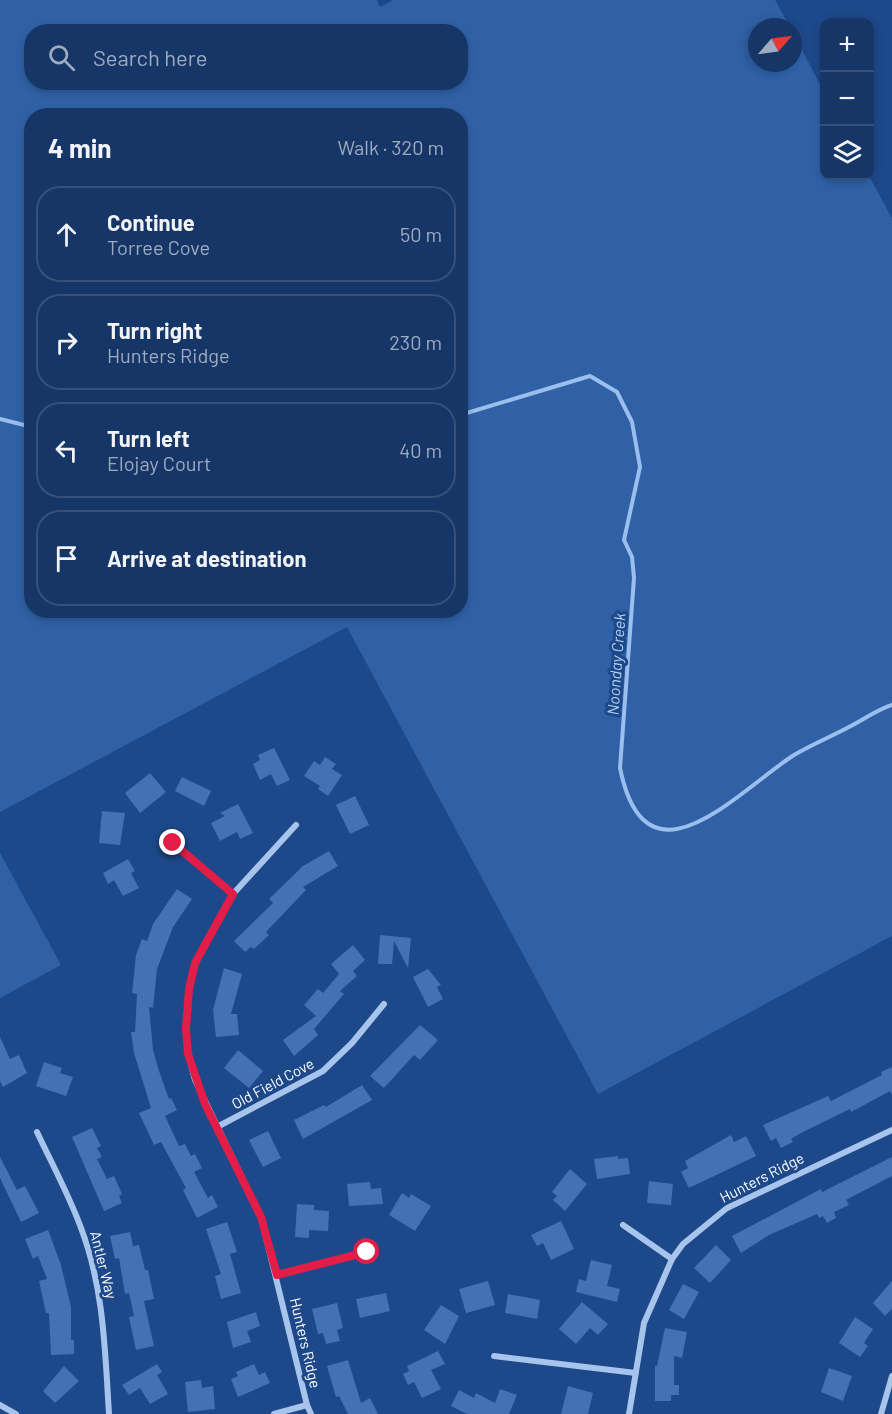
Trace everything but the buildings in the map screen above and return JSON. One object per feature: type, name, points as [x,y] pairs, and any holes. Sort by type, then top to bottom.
[{"type":"street","name":"Hunters Ridge","points":[[296,825],[233,894],[195,963],[189,989],[186,1029],[188,1054],[195,1080],[261,1217],[311,1414]]},
{"type":"street","points":[[173,843],[233,894]]},
{"type":"street","name":"Old Field Cove","points":[[217,1127],[323,1071],[352,1043],[384,1004]]},
{"type":"street","name":"Hunters Ridge","points":[[628,1414],[644,1323],[672,1258],[705,1224],[727,1208],[892,1130]]},
{"type":"street","name":"Antler Way","points":[[37,1132],[82,1229],[97,1285],[107,1346],[109,1414]]},
{"type":"street","points":[[623,1226],[672,1258]]},
{"type":"street","points":[[277,1275],[367,1252]]},
{"type":"street","points":[[494,1356],[636,1373]]},
{"type":"street","points":[[881,1414],[892,1376]]},
{"type":"street","points":[[0,1404],[16,1414]]},
{"type":"street","points":[[274,1414],[307,1405]]},
{"type":"shaded area","points":[[0,0],[377,0],[380,7],[393,0],[775,0],[785,18],[748,18],[748,72],[802,72],[802,50],[820,84],[820,180],[871,180],[892,218],[892,936],[598,1094],[347,627],[0,812]]},
{"type":"shaded area","points":[[0,853],[61,965],[0,998]]},
{"type":"waterway","name":"Noonday Creek","points":[[468,413],[590,376],[617,392],[632,422],[640,467],[624,540],[632,557],[634,578],[620,768],[633,806],[650,825],[672,830],[696,823],[721,809],[794,755],[892,705]]},
{"type":"waterway","name":"Noonday Creek","points":[[0,419],[24,425]]},
{"type":"route","points":[[173,843],[233,894],[195,963],[189,989],[186,1029],[188,1054],[205,1104],[261,1217],[277,1275],[367,1252]]}]
